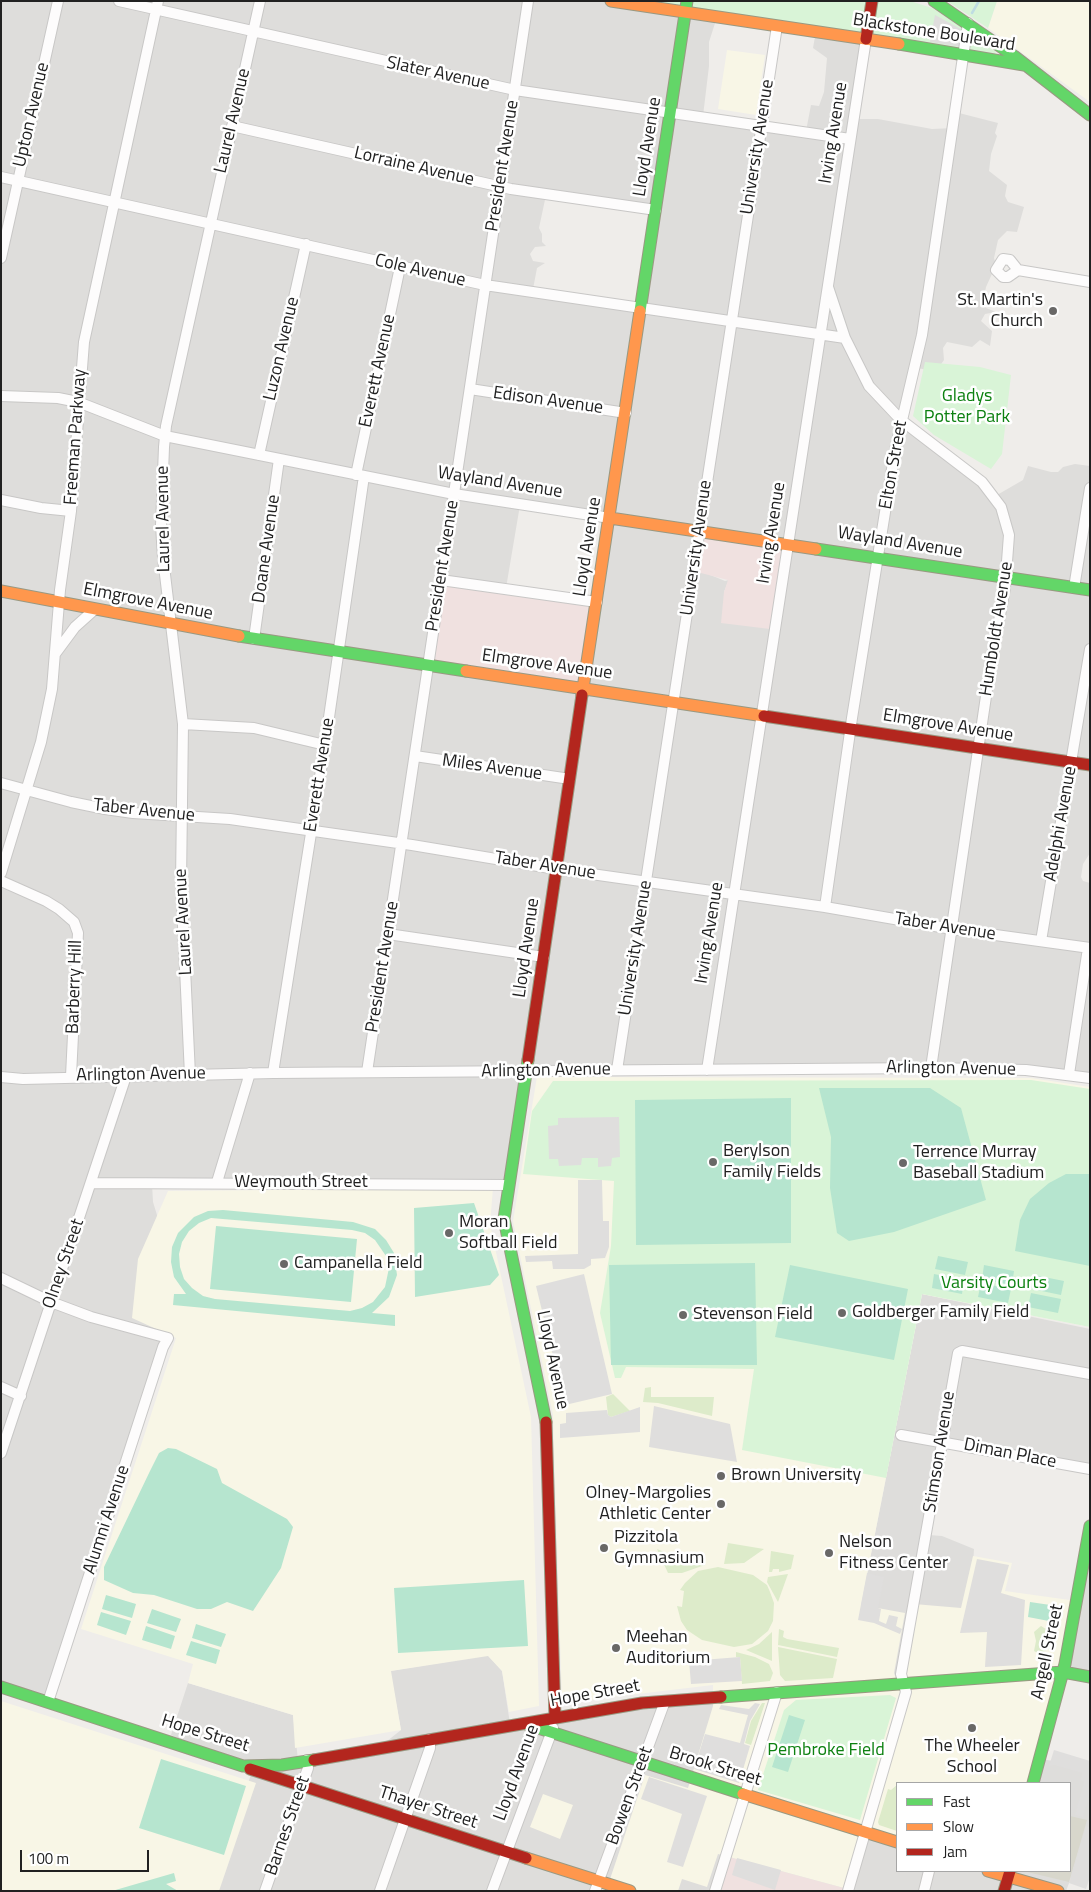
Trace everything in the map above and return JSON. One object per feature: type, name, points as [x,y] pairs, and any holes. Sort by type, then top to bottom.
[{"type":"street","name":"Upton Avenue","points":[[1,258],[58,1]]},
{"type":"street","name":"Slater Avenue","points":[[119,1],[157,6],[253,32],[515,90],[671,115],[850,140]]},
{"type":"street","name":"Laurel Avenue","points":[[190,1075],[181,883],[183,724],[170,625],[162,524],[165,436],[260,1]]},
{"type":"street","name":"President Avenue","points":[[367,1072],[528,1]]},
{"type":"street","name":"Blackstone Boulevard","points":[[611,1],[687,7],[777,26],[964,53],[1024,65]]},
{"type":"street","name":"Irving Avenue","points":[[706,1070],[872,1]]},
{"type":"street","name":"Blackstone Boulevard","points":[[934,1],[968,23],[1024,65]]},
{"type":"street","name":"Freeman Parkway","points":[[1,873],[42,742],[52,689],[71,511],[84,342],[157,6]]},
{"type":"street","name":"Lloyd Avenue","points":[[492,1891],[552,1734],[554,1718],[546,1419],[504,1218],[687,7]]},
{"type":"street","name":"Elton Street","points":[[825,907],[851,729],[901,420],[922,335],[968,23]]},
{"type":"street","name":"University Avenue","points":[[617,1070],[777,26]]},
{"type":"street","points":[[1024,65],[1090,115]]},
{"type":"street","name":"Lorraine Avenue","points":[[232,126],[500,186],[656,210]]},
{"type":"street","name":"Cole Avenue","points":[[1,177],[485,285],[845,338]]},
{"type":"street","name":"Luzon Avenue","points":[[258,455],[306,244]]},
{"type":"street","name":"Everett Avenue","points":[[273,1072],[325,744],[360,476],[400,267]]},
{"type":"street","points":[[1018,270],[1090,282]]},
{"type":"street","name":"Humboldt Avenue","points":[[827,285],[845,338],[869,386],[901,420],[982,482],[996,500],[1006,519],[1009,535],[1006,577],[931,1068]]},
{"type":"street","name":"Edison Avenue","points":[[470,389],[626,413]]},
{"type":"street","name":"Wayland Avenue","points":[[1,396],[58,398],[78,402],[165,436],[454,494],[1090,590]]},
{"type":"street","name":"Doane Avenue","points":[[254,639],[279,459]]},
{"type":"street","points":[[1074,588],[1090,488]]},
{"type":"street","points":[[1,500],[41,508],[71,511]]},
{"type":"street","points":[[441,580],[597,602]]},
{"type":"street","name":"Elmgrove Avenue","points":[[1,591],[170,625],[254,639],[1090,765]]},
{"type":"street","points":[[55,654],[75,626],[94,610]]},
{"type":"street","name":"Adelphi Avenue","points":[[1041,941],[1090,649]]},
{"type":"street","points":[[183,724],[254,728],[325,744]]},
{"type":"street","name":"Miles Avenue","points":[[415,756],[570,779]]},
{"type":"street","name":"Taber Avenue","points":[[1,783],[70,802],[105,808],[230,819],[556,869],[825,907],[952,929],[1089,948]]},
{"type":"street","name":"Barberry Hill","points":[[1,881],[46,901],[67,915],[76,928],[78,942],[71,1076]]},
{"type":"street","points":[[388,934],[544,956]]},
{"type":"street","points":[[1069,1074],[1089,948]]},
{"type":"street","name":"Arlington Avenue","points":[[1,1077],[24,1079],[71,1076],[273,1072],[931,1068],[1026,1070],[1090,1078]]},
{"type":"street","points":[[217,1182],[250,1073]]},
{"type":"street","name":"Olney Street","points":[[1,1453],[126,1076]]},
{"type":"street","name":"Weymouth Street","points":[[92,1183],[217,1182],[509,1185]]},
{"type":"street","points":[[1,1278],[52,1302]]},
{"type":"street","name":"Alumni Avenue","points":[[48,1702],[163,1347],[168,1338],[91,1317],[52,1302]]},
{"type":"street","name":"Stimson Avenue","points":[[848,1891],[906,1692],[901,1674],[958,1352],[962,1351],[1090,1374]]},
{"type":"street","points":[[1,1387],[21,1396]]},
{"type":"street","name":"Diman Place","points":[[901,1435],[1090,1469]]},
{"type":"street","name":"Angell Street","points":[[1033,1782],[1063,1672],[1090,1526]]},
{"type":"street","name":"Hope Street","points":[[1,1687],[243,1766],[270,1766],[665,1701],[1063,1672],[1090,1677]]},
{"type":"street","points":[[715,1891],[777,1692]]},
{"type":"street","name":"Bowen Street","points":[[597,1885],[665,1701]]},
{"type":"street","name":"Brook Street","points":[[524,1723],[552,1734],[896,1842]]},
{"type":"street","points":[[380,1891],[430,1748],[430,1739]]},
{"type":"street","name":"Barnes Street","points":[[265,1891],[308,1768],[307,1760]]},
{"type":"street","name":"Thayer Street","points":[[243,1766],[506,1851],[597,1885],[630,1891]]},
{"type":"street","points":[[924,1891],[929,1872]]},
{"type":"street","points":[[995,1872],[1009,1874],[1058,1891]]},
{"type":"street","points":[[1004,1891],[1009,1874]]},
{"type":"shaded area","points":[[1,1],[615,1],[717,17],[709,42],[709,66],[703,116],[806,131],[811,105],[819,106],[824,92],[827,58],[813,48],[816,31],[863,37],[858,119],[878,119],[932,129],[954,128],[959,113],[998,123],[989,171],[1007,185],[1005,196],[1008,202],[1024,207],[1017,232],[1007,231],[998,240],[994,258],[996,265],[986,287],[983,303],[986,308],[996,312],[985,314],[981,321],[992,331],[990,346],[980,340],[972,347],[947,342],[943,348],[944,360],[939,367],[939,372],[917,368],[905,422],[997,495],[1023,480],[1028,466],[1058,472],[1063,467],[1075,464],[1090,466],[1090,853],[1083,864],[1081,877],[1083,881],[1090,883],[1090,1080],[1035,1071],[532,1072],[510,1184],[152,1184],[153,1202],[157,1215],[160,1324],[168,1344],[163,1349],[54,1699],[1,1687]],"holes":[[[546,195],[660,212],[643,308],[533,289],[537,268],[545,263],[533,261],[530,254],[535,247],[546,246],[542,242],[542,234],[539,228]],[[520,505],[611,518],[584,688],[506,588]],[[791,547],[724,592],[729,580],[725,581],[708,574]]]},
{"type":"shaded area","points":[[997,1],[1090,1],[1090,102],[988,28]]},
{"type":"shaded area","points":[[935,15],[972,35],[968,48],[930,42]]},
{"type":"shaded area","points":[[727,50],[765,55],[756,115],[718,109]]},
{"type":"shaded area","points":[[701,538],[790,545],[778,630],[721,623],[724,592],[728,580],[697,572]]},
{"type":"shaded area","points":[[441,584],[599,602],[587,687],[431,664]]},
{"type":"shaded area","name":"Brown University","points":[[537,1077],[1031,1078],[1090,1087],[1090,1327],[922,1294],[861,1605],[905,1613],[894,1673],[900,1690],[844,1888],[718,1854],[707,1887],[682,1879],[678,1891],[606,1891],[645,1775],[688,1788],[713,1706],[713,1685],[562,1703],[553,1415],[513,1221]]},
{"type":"shaded area","points":[[619,1117],[620,1157],[612,1158],[611,1166],[598,1167],[598,1158],[582,1158],[581,1165],[559,1166],[558,1159],[549,1159],[548,1126],[558,1125],[558,1118]]},
{"type":"shaded area","points":[[578,1180],[602,1180],[603,1221],[609,1221],[609,1247],[605,1258],[591,1259],[591,1265],[584,1269],[553,1269],[552,1261],[526,1262],[525,1256],[578,1254]]},
{"type":"shaded area","points":[[493,1188],[490,1224],[531,1417],[539,1706],[509,1712],[502,1671],[488,1656],[391,1671],[401,1730],[295,1748],[293,1715],[188,1683],[193,1664],[81,1629],[176,1338],[132,1318],[138,1259],[168,1191]]},
{"type":"shaded area","points":[[584,1274],[612,1394],[565,1405],[536,1286]]},
{"type":"shaded area","points":[[922,1294],[1090,1329],[1090,1469],[947,1443],[929,1535],[942,1536],[974,1549],[973,1565],[991,1656],[863,1686],[861,1605]]},
{"type":"shaded area","points":[[654,1406],[730,1424],[737,1462],[649,1447]]},
{"type":"shaded area","points":[[640,1407],[640,1432],[560,1438],[560,1424],[566,1423],[566,1413],[607,1410],[608,1415],[611,1417]]},
{"type":"shaded area","points":[[1090,1539],[1090,1676],[1068,1673]]},
{"type":"shaded area","name":"The Wheeler School","points":[[973,1556],[1012,1563],[1005,1591],[1077,1601],[1033,1782],[896,1782],[896,1842],[866,1832],[903,1684],[914,1604],[961,1608]]},
{"type":"shaded area","points":[[977,1559],[1009,1565],[1001,1593],[1025,1600],[1021,1665],[985,1667],[987,1632],[960,1633]]},
{"type":"shaded area","points":[[867,1573],[884,1577],[878,1608],[881,1609],[879,1621],[886,1624],[889,1615],[898,1617],[896,1626],[902,1629],[900,1634],[874,1623],[858,1620]]},
{"type":"shaded area","points":[[488,1655],[502,1671],[510,1724],[774,1692],[749,1791],[896,1841],[896,1872],[1071,1872],[1071,1782],[1035,1782],[1042,1759],[1090,1768],[1090,1828],[1066,1891],[843,1891],[843,1888],[628,1891],[601,1882],[594,1891],[208,1891],[252,1772],[171,1735],[188,1683],[293,1715],[298,1760],[377,1749],[401,1730],[390,1671]]},
{"type":"shaded area","points":[[740,1657],[742,1681],[691,1684],[689,1661]]},
{"type":"shaded area","points":[[1,1701],[256,1783],[219,1891],[1,1891]]},
{"type":"shaded area","points":[[755,1703],[760,1704],[750,1721],[744,1744],[750,1746],[739,1783],[694,1769],[705,1734],[740,1743],[748,1715],[719,1709],[721,1705],[749,1709]]},
{"type":"shaded area","points":[[1054,1750],[1090,1761],[1090,1794],[1083,1817],[1075,1815],[1084,1782],[1080,1780],[1082,1773],[1054,1765],[1049,1766]]},
{"type":"shaded area","points":[[649,1777],[707,1796],[683,1867],[667,1862],[682,1814],[641,1799]]},
{"type":"shaded area","points":[[543,1794],[573,1805],[560,1839],[530,1827]]},
{"type":"shaded area","points":[[1071,1816],[1087,1820],[1069,1882],[1027,1872],[1071,1872]]},
{"type":"shaded area","points":[[1086,1826],[1090,1827],[1090,1877],[1086,1889],[1069,1883]]},
{"type":"shaded area","points":[[729,1857],[844,1888],[843,1891],[717,1891]]},
{"type":"shaded area","points":[[737,1858],[781,1870],[775,1890],[732,1875]]},
{"type":"green space","points":[[648,1],[910,1],[932,8],[997,50],[994,55]]},
{"type":"green space","points":[[947,1],[997,1],[988,28]]},
{"type":"green space","name":"Gladys Potter Park","points":[[925,362],[980,367],[1011,375],[1002,454],[991,469],[934,435],[913,416]]},
{"type":"green space","name":"Varsity Courts","points":[[1031,1080],[1090,1089],[1090,1327],[922,1294],[886,1478],[742,1450],[754,1369],[626,1367],[621,1378],[615,1378],[600,1313],[611,1246],[614,1181],[523,1174],[532,1111],[553,1081]]},
{"type":"green space","name":"Terrence Murray Baseball Stadium","points":[[819,1088],[930,1088],[961,1108],[986,1200],[894,1232],[849,1241],[837,1233],[830,1188],[831,1137]]},
{"type":"green space","name":"Berylson Family Fields","points":[[791,1098],[791,1243],[636,1245],[635,1100]]},
{"type":"green space","points":[[1066,1174],[1090,1174],[1090,1266],[1015,1251],[1020,1220],[1030,1199],[1049,1183]]},
{"type":"green space","name":"Moran Softball Field","points":[[474,1203],[499,1275],[490,1285],[415,1297],[414,1208]]},
{"type":"green space","points":[[223,1210],[353,1222],[375,1229],[386,1240],[394,1253],[397,1275],[389,1297],[372,1313],[395,1315],[395,1326],[173,1305],[174,1294],[186,1294],[174,1277],[171,1262],[172,1247],[178,1233],[194,1217],[208,1211]],"holes":[[[211,1218],[352,1230],[365,1233],[375,1240],[386,1256],[389,1268],[385,1287],[373,1302],[362,1308],[350,1311],[215,1299],[203,1296],[184,1279],[180,1267],[179,1254],[182,1242],[189,1231],[199,1223]]]},
{"type":"green space","name":"Campanella Field","points":[[216,1226],[357,1239],[351,1302],[210,1289]]},
{"type":"green space","points":[[938,1256],[968,1262],[965,1275],[935,1269]]},
{"type":"green space","name":"Stevenson Field","points":[[755,1263],[757,1365],[611,1365],[609,1265]]},
{"type":"green space","name":"Goldberger Family Field","points":[[790,1265],[908,1289],[894,1360],[775,1337]]},
{"type":"green space","points":[[984,1265],[1014,1271],[1012,1285],[982,1279]]},
{"type":"green space","points":[[934,1274],[964,1280],[962,1294],[932,1288]]},
{"type":"green space","points":[[1034,1275],[1064,1281],[1061,1295],[1032,1289]]},
{"type":"green space","points":[[981,1283],[1011,1289],[1008,1303],[978,1297]]},
{"type":"green space","points":[[1031,1293],[1061,1299],[1058,1313],[1028,1307]]},
{"type":"green space","points":[[651,1387],[651,1397],[714,1397],[712,1416],[658,1403],[643,1402],[645,1388]]},
{"type":"green space","points":[[613,1394],[630,1411],[611,1417],[608,1415],[606,1397]]},
{"type":"green space","points":[[168,1448],[176,1449],[217,1469],[222,1483],[287,1519],[293,1527],[281,1568],[253,1611],[227,1602],[211,1609],[197,1609],[154,1595],[133,1593],[104,1580],[104,1567],[150,1471],[159,1453]]},
{"type":"green space","points":[[728,1543],[764,1549],[744,1563],[724,1564]]},
{"type":"green space","points":[[657,1549],[678,1558],[705,1565],[682,1573],[668,1573]]},
{"type":"green space","points":[[771,1551],[794,1555],[791,1569],[779,1572],[779,1569],[773,1569],[772,1572],[769,1572]]},
{"type":"green space","points":[[718,1567],[753,1575],[767,1585],[774,1603],[773,1621],[768,1631],[752,1644],[734,1647],[702,1640],[687,1630],[681,1621],[677,1606],[682,1607],[684,1591],[680,1590],[698,1571]]},
{"type":"green space","points":[[788,1574],[778,1602],[767,1582],[768,1577]]},
{"type":"green space","points":[[524,1580],[528,1646],[398,1653],[394,1588]]},
{"type":"green space","points":[[106,1595],[136,1604],[132,1618],[102,1609]]},
{"type":"green space","points":[[1030,1602],[1057,1606],[1054,1622],[1028,1617]]},
{"type":"green space","points":[[152,1609],[181,1619],[176,1632],[147,1623]]},
{"type":"green space","points":[[101,1612],[131,1621],[126,1635],[97,1625]]},
{"type":"green space","points":[[196,1624],[226,1634],[221,1647],[192,1638]]},
{"type":"green space","points":[[146,1626],[175,1636],[171,1649],[142,1640]]},
{"type":"green space","points":[[1041,1626],[1049,1631],[1053,1639],[1050,1648],[1040,1654],[1034,1651],[1036,1641],[1034,1632]]},
{"type":"green space","points":[[779,1629],[784,1631],[783,1637],[787,1639],[839,1648],[837,1657],[778,1645]]},
{"type":"green space","points":[[772,1632],[772,1661],[746,1650],[759,1644]]},
{"type":"green space","points":[[191,1641],[220,1650],[216,1664],[186,1655]]},
{"type":"green space","points":[[778,1647],[837,1659],[833,1678],[785,1681],[780,1675]]},
{"type":"green space","points":[[736,1652],[755,1657],[769,1664],[773,1673],[770,1681],[742,1684],[740,1657],[736,1657]]},
{"type":"green space","name":"Pembroke Field","points":[[890,1695],[896,1698],[860,1820],[758,1790],[784,1710],[796,1700]]},
{"type":"green space","points":[[762,1703],[765,1703],[751,1745],[745,1743],[751,1721]]},
{"type":"green space","points":[[789,1715],[805,1720],[788,1772],[772,1767]]},
{"type":"green space","points":[[161,1759],[246,1786],[224,1855],[139,1828]]},
{"type":"green space","points":[[896,1786],[896,1831],[879,1825],[878,1822],[888,1789],[891,1790]]},
{"type":"green space","points":[[174,1873],[176,1881],[166,1884],[178,1891],[112,1891]]},
{"type":"waterway","points":[[972,13],[979,1]]},
{"type":"traffic: fast","points":[[640,311],[687,1]]},
{"type":"traffic: fast","points":[[934,1],[1014,56],[1090,115]]},
{"type":"traffic: fast","points":[[899,44],[1024,65]]},
{"type":"traffic: fast","points":[[816,549],[1090,590]]},
{"type":"traffic: fast","points":[[239,636],[466,671]]},
{"type":"traffic: fast","points":[[528,1060],[504,1219],[546,1422]]},
{"type":"traffic: fast","points":[[1033,1782],[1065,1664],[1090,1526]]},
{"type":"traffic: fast","points":[[721,1697],[1063,1672],[1090,1677]]},
{"type":"traffic: fast","points":[[1,1687],[243,1766],[282,1765],[314,1760]]},
{"type":"traffic: fast","points":[[526,1724],[743,1794]]},
{"type":"traffic: slow","points":[[611,1],[899,44]]},
{"type":"traffic: slow","points":[[582,695],[640,311]]},
{"type":"traffic: slow","points":[[610,518],[816,549]]},
{"type":"traffic: slow","points":[[1,591],[239,636]]},
{"type":"traffic: slow","points":[[466,671],[764,716]]},
{"type":"traffic: slow","points":[[743,1794],[896,1842]]},
{"type":"traffic: slow","points":[[526,1858],[630,1891]]},
{"type":"traffic: slow","points":[[992,1872],[1058,1891]]},
{"type":"traffic: jam","points":[[866,39],[872,1]]},
{"type":"traffic: jam","points":[[528,1060],[582,695]]},
{"type":"traffic: jam","points":[[764,716],[1090,765]]},
{"type":"traffic: jam","points":[[546,1422],[555,1718]]},
{"type":"traffic: jam","points":[[314,1760],[642,1703],[721,1697]]},
{"type":"traffic: jam","points":[[250,1769],[526,1858]]},
{"type":"traffic: jam","points":[[1004,1891],[1010,1872]]},
{"type":"place","name":"St. Martin's Church","points":[[1053,311]]},
{"type":"place","name":"Berylson Family Fields","points":[[713,1162]]},
{"type":"place","name":"Terrence Murray Baseball Stadium","points":[[903,1163]]},
{"type":"place","name":"Moran Softball Field","points":[[449,1233]]},
{"type":"place","name":"Campanella Field","points":[[284,1264]]},
{"type":"place","name":"Goldberger Family Field","points":[[842,1313]]},
{"type":"place","name":"Stevenson Field","points":[[683,1315]]},
{"type":"place","name":"Brown University","points":[[721,1476]]},
{"type":"place","name":"Olney-Margolies Athletic Center","points":[[721,1504]]},
{"type":"place","name":"Pizzitola Gymnasium","points":[[604,1548]]},
{"type":"place","name":"Nelson Fitness Center","points":[[829,1553]]},
{"type":"place","name":"Meehan Auditorium","points":[[616,1648]]},
{"type":"place","name":"The Wheeler School","points":[[972,1728]]}]
